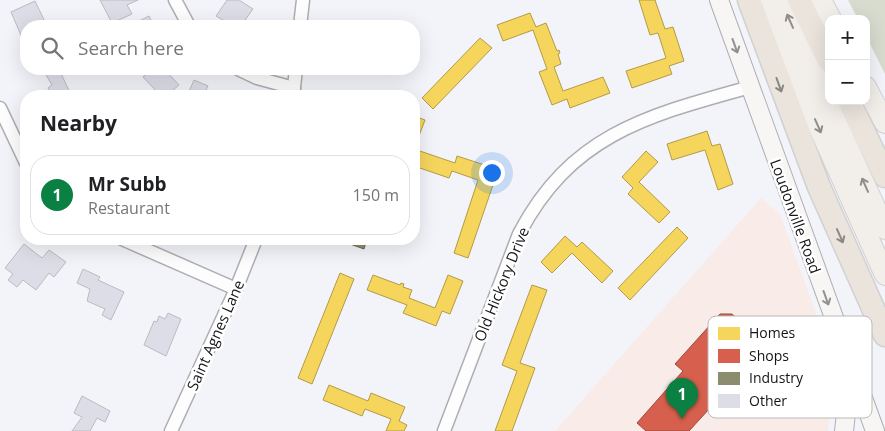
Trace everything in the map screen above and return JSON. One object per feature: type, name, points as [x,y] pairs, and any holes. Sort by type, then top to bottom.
[{"type":"highway","points":[[749,0],[816,180],[885,335]]},
{"type":"highway","points":[[799,0],[825,52]]},
{"type":"highway","points":[[850,105],[885,176]]},
{"type":"main road","name":"Loudonville Road","points":[[719,0],[832,316]]},
{"type":"main road","points":[[762,0],[885,276]]},
{"type":"main road","points":[[781,0],[885,229]]},
{"type":"main road","points":[[821,0],[829,15]]},
{"type":"main road","points":[[870,95],[885,123]]},
{"type":"main road","points":[[844,431],[845,418]]},
{"type":"main road","name":"Loudonville Road","points":[[870,418],[875,431]]},
{"type":"street","points":[[175,0],[187,20]]},
{"type":"street","points":[[301,20],[303,0]]},
{"type":"street","points":[[251,75],[289,90]]},
{"type":"street","points":[[294,90],[295,75]]},
{"type":"street","name":"Old Hickory Drive","points":[[444,431],[519,234],[534,207],[558,178],[586,151],[625,127],[657,114],[750,87]]},
{"type":"street","points":[[0,108],[20,150]]},
{"type":"street","points":[[136,245],[236,289]]},
{"type":"street","name":"Saint Agnes Lane","points":[[171,431],[236,289],[254,245]]},
{"type":"shaded area","points":[[848,0],[885,0],[885,74],[870,44],[870,15],[856,15]]},
{"type":"shaded area","points":[[761,198],[780,214],[817,316],[708,316],[708,418],[830,418],[828,431],[555,431]]},
{"type":"building: Homes","points":[[639,0],[655,0],[665,29],[673,27],[684,61],[669,66],[672,74],[632,88],[626,71],[666,58],[658,33],[650,35]]},
{"type":"building: Homes","points":[[530,13],[536,27],[546,23],[557,51],[559,50],[560,53],[558,54],[561,64],[554,67],[563,91],[603,77],[610,93],[570,108],[567,99],[552,105],[539,72],[547,69],[533,30],[503,41],[497,25]]},
{"type":"building: Homes","points":[[480,38],[492,48],[433,109],[422,98]]},
{"type":"building: Homes","points":[[420,118],[425,120],[420,133]]},
{"type":"building: Homes","points":[[707,131],[712,146],[720,144],[733,184],[718,190],[705,150],[672,160],[667,144]]},
{"type":"building: Homes","points":[[420,151],[455,163],[457,156],[491,167],[486,182],[493,185],[468,258],[454,253],[478,180],[452,171],[449,178],[420,168]]},
{"type":"building: Homes","points":[[646,151],[658,162],[639,182],[670,212],[659,223],[628,194],[633,188],[622,177]]},
{"type":"building: Homes","points":[[677,227],[688,238],[630,300],[618,288]]},
{"type":"building: Homes","points":[[565,236],[577,247],[582,242],[613,271],[602,283],[572,253],[552,273],[541,262]]},
{"type":"building: Homes","points":[[340,273],[354,279],[312,384],[298,378]]},
{"type":"building: Homes","points":[[373,275],[400,285],[401,283],[404,284],[403,287],[412,290],[409,298],[435,308],[448,275],[463,281],[450,314],[442,311],[436,326],[403,313],[407,305],[367,290]]},
{"type":"building: Homes","points":[[532,285],[547,290],[520,363],[535,368],[512,431],[495,431],[517,371],[502,365]]},
{"type":"building: Homes","points":[[329,385],[368,401],[371,393],[405,407],[399,421],[407,425],[404,431],[386,431],[391,419],[365,409],[362,416],[323,400]]},
{"type":"building: Shops","points":[[720,314],[732,314],[734,316],[718,316]]},
{"type":"building: Shops","points":[[708,327],[708,410],[689,431],[646,431],[637,423],[683,371],[675,364]]},
{"type":"building: Industry","points":[[353,245],[365,245],[364,249]]},
{"type":"building: Other","points":[[100,0],[138,0],[127,5],[132,14],[119,20],[110,20]]},
{"type":"building: Other","points":[[227,0],[239,0],[253,9],[245,20],[223,20],[216,16]]},
{"type":"building: Other","points":[[35,1],[44,20],[20,20],[20,33],[11,12]]},
{"type":"building: Other","points":[[149,16],[151,20],[141,20]]},
{"type":"building: Other","points":[[46,75],[62,75],[69,90],[49,90],[48,88],[52,85]]},
{"type":"building: Other","points":[[145,75],[170,75],[179,85],[173,90],[155,90],[143,77]]},
{"type":"building: Other","points":[[194,80],[208,86],[206,90],[190,90]]},
{"type":"building: Other","points":[[23,245],[42,258],[49,250],[66,262],[54,277],[49,273],[36,290],[23,280],[17,287],[8,280],[13,274],[5,268]]},
{"type":"building: Other","points":[[83,269],[100,277],[98,280],[124,292],[111,320],[102,315],[105,309],[87,301],[90,289],[77,283]]},
{"type":"building: Other","points":[[168,313],[181,319],[166,356],[144,345],[154,321],[157,322],[159,316],[165,319]]},
{"type":"building: Other","points":[[82,396],[110,411],[105,422],[97,418],[90,431],[72,431],[82,417],[74,413]]},
{"type":"place","name":"Mr Subb","points":[[682,419]]}]
